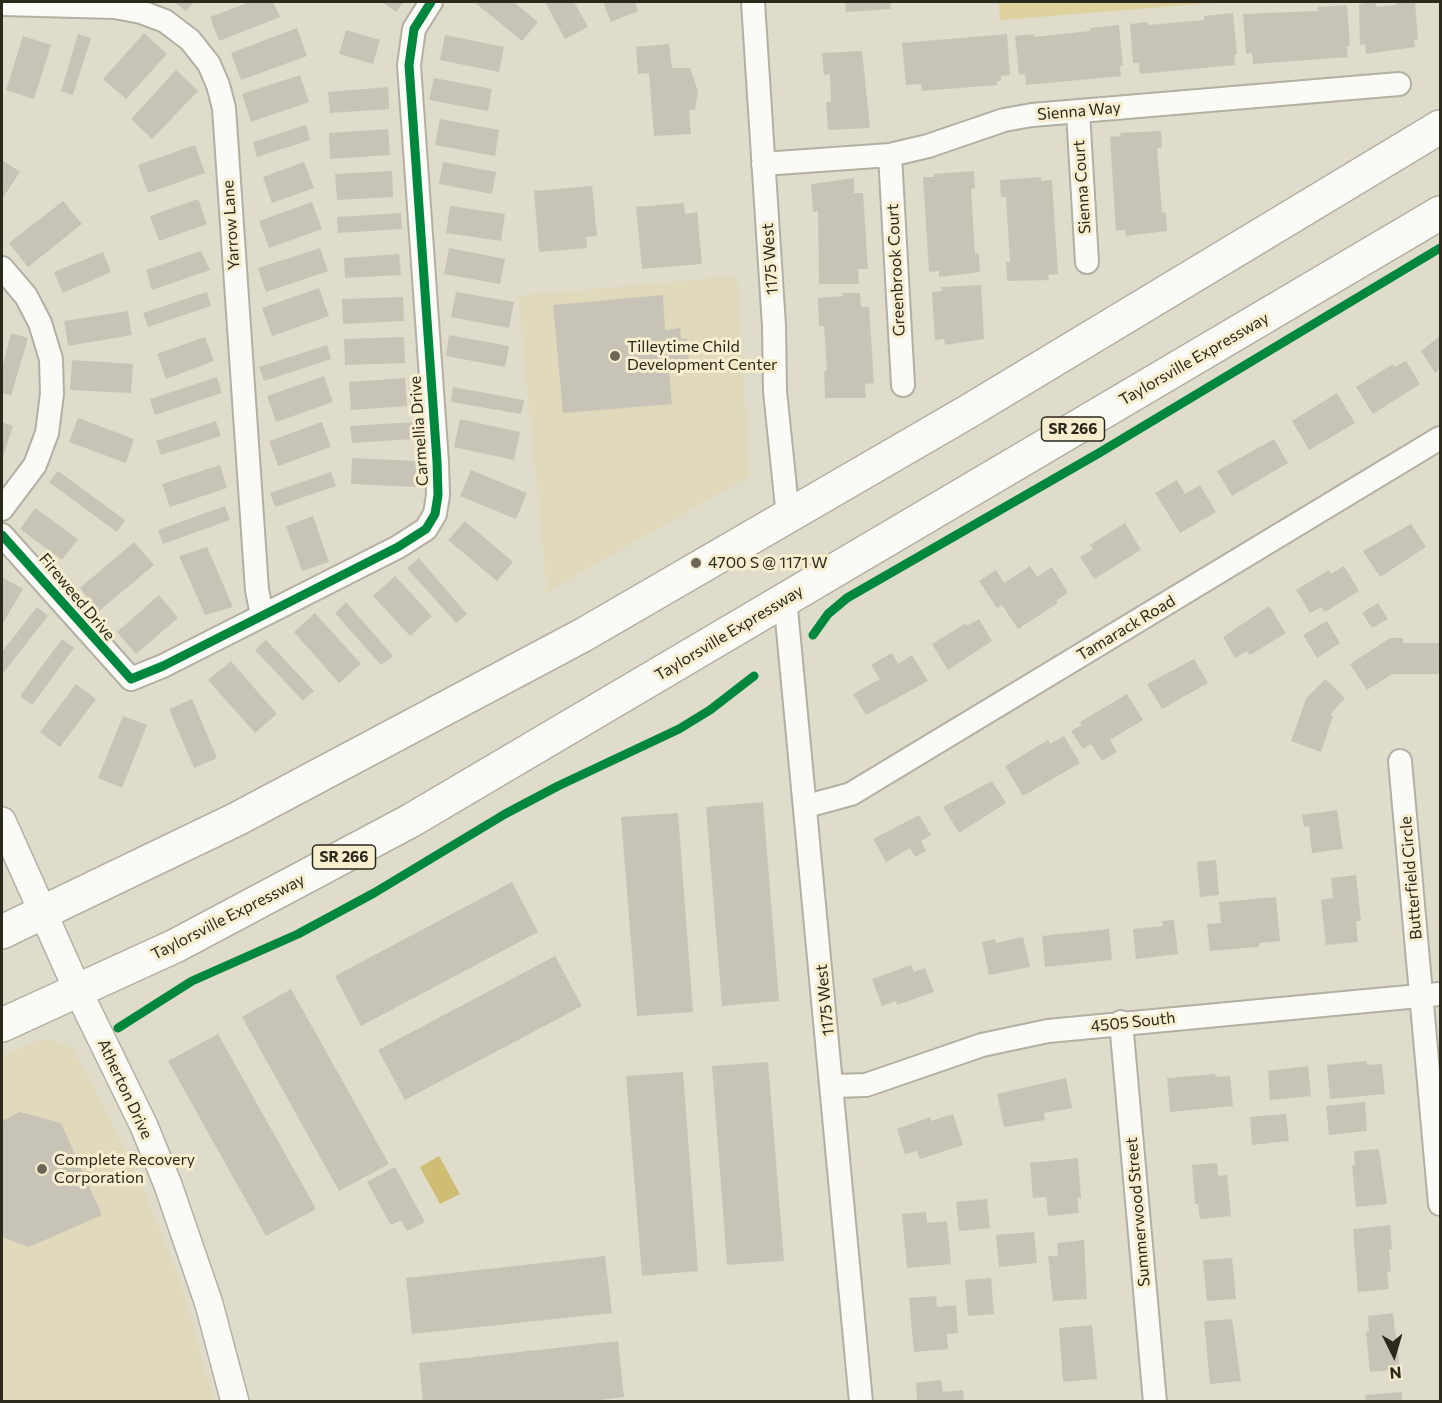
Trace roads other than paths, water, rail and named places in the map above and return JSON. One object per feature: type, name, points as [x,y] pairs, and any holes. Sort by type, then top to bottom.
[{"type":"main road","points":[[2,932],[237,819],[439,714],[788,517],[1440,127]]},
{"type":"main road","name":"Taylorsville Expressway","points":[[2,1025],[186,940],[410,821],[584,721],[785,598],[1440,213]]},
{"type":"street","name":"Carmellia Drive","points":[[131,679],[163,666],[413,539],[426,529],[435,514],[438,495],[437,462],[409,65],[414,29],[430,2]]},
{"type":"street","name":"1175 West","points":[[753,2],[774,327],[775,391],[788,517]]},
{"type":"street","name":"Yarrow Lane","points":[[2,4],[115,7],[141,12],[165,21],[190,40],[209,64],[224,108],[256,579],[262,615]]},
{"type":"street","name":"Sienna Way","points":[[763,164],[890,155],[928,146],[1004,120],[1399,84]]},
{"type":"street","name":"Sienna Court","points":[[1078,112],[1087,262]]},
{"type":"street","name":"Greenbrook Court","points":[[890,155],[903,385]]},
{"type":"street","points":[[2,268],[26,296],[40,323],[51,359],[52,394],[47,433],[35,465],[2,510]]},
{"type":"street","name":"Tamarack Road","points":[[807,806],[851,794],[1440,438]]},
{"type":"street","name":"Fireweed Drive","points":[[2,535],[68,606],[104,652],[131,679]]},
{"type":"street","name":"1175 West","points":[[785,598],[807,806],[861,1401]]},
{"type":"street","name":"Butterfield Circle","points":[[1400,761],[1431,994],[1440,1204]]},
{"type":"street","name":"Atherton Drive","points":[[2,821],[78,991],[144,1126],[168,1185],[209,1304],[232,1401]]},
{"type":"street","name":"4505 South","points":[[833,1086],[866,1085],[982,1045],[1048,1030],[1431,994]]},
{"type":"street","name":"Summerwood Street","points":[[1121,1022],[1155,1401]]},
{"type":"place","name":"Tilleytime Child Development Center","points":[[615,356]]},
{"type":"place","name":"4700 S @ 1171 W","points":[[696,563]]},
{"type":"place","name":"Complete Recovery Corporation","points":[[42,1169]]}]
